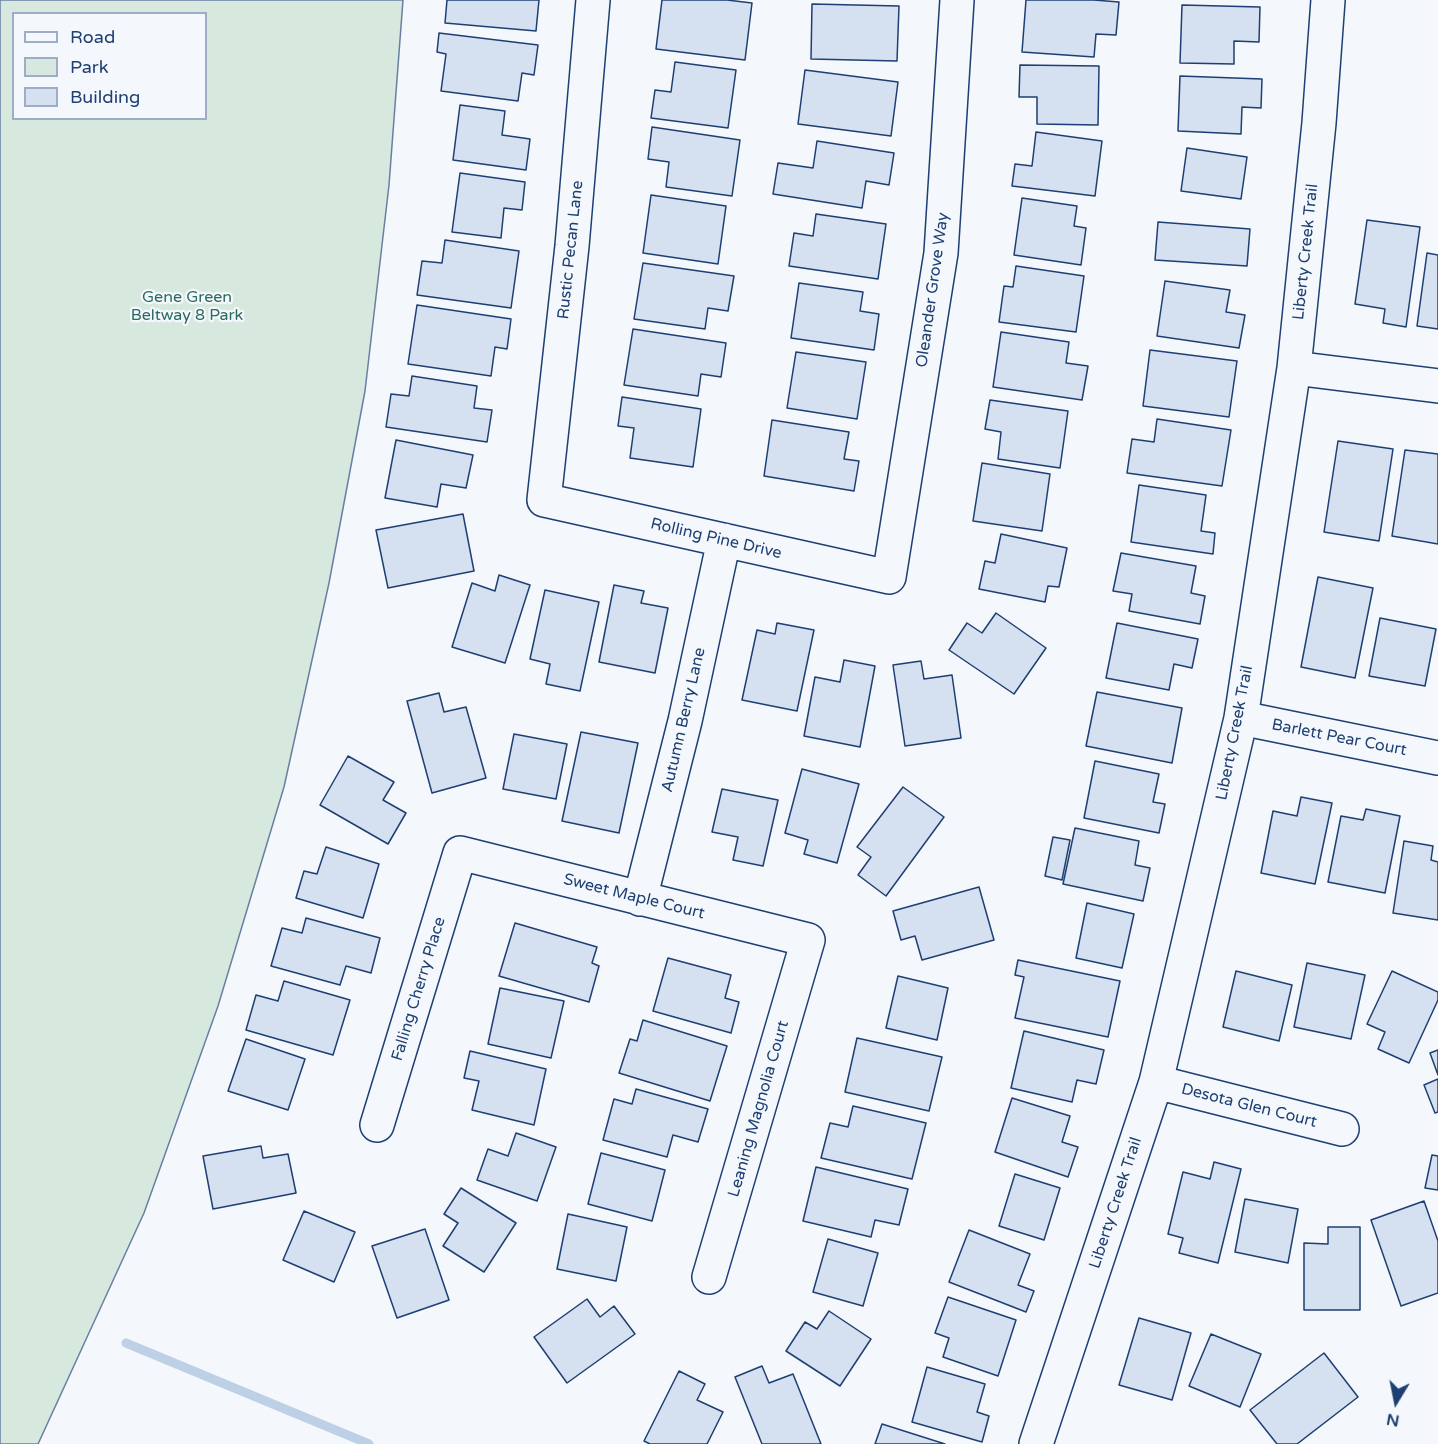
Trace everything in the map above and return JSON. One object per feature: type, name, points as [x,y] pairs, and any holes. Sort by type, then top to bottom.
[{"type":"street","name":"Rustic Pecan Lane","points":[[544,500],[572,246],[593,0]]},
{"type":"street","name":"Oleander Grove Way","points":[[889,577],[941,253],[957,0]]},
{"type":"street","name":"Liberty Creek Trail","points":[[1040,1443],[1156,1083],[1241,718],[1294,368],[1319,123],[1328,0]]},
{"type":"street","points":[[1294,368],[1438,386]]},
{"type":"street","name":"Rolling Pine Drive","points":[[544,500],[889,577]]},
{"type":"street","name":"Autumn Berry Lane","points":[[640,899],[685,721],[724,540]]},
{"type":"street","name":"Barlett Pear Court","points":[[1241,718],[1438,758]]},
{"type":"street","name":"Sweet Maple Court","points":[[460,854],[808,940]]},
{"type":"street","name":"Falling Cherry Place","points":[[377,1125],[460,854]]},
{"type":"street","name":"Leaning Magnolia Court","points":[[709,1277],[808,940]]},
{"type":"street","name":"Desota Glen Court","points":[[1156,1083],[1342,1129]]},
{"type":"green space","name":"Gene Green Beltway 8 Park","points":[[0,0],[403,0],[389,185],[365,391],[329,583],[284,787],[218,1006],[144,1213],[38,1444],[0,1444]]},
{"type":"building","points":[[447,0],[539,0],[536,31],[445,23]]},
{"type":"building","points":[[662,0],[727,0],[752,3],[745,60],[656,49]]},
{"type":"building","points":[[1026,0],[1119,2],[1116,35],[1096,34],[1094,57],[1022,52]]},
{"type":"building","points":[[812,4],[899,6],[897,61],[811,59]]},
{"type":"building","points":[[1182,5],[1260,7],[1259,42],[1234,41],[1234,64],[1180,63]]},
{"type":"building","points":[[439,33],[538,45],[534,75],[522,73],[518,101],[441,91],[446,54],[437,52]]},
{"type":"building","points":[[675,62],[736,70],[728,128],[651,118],[655,90],[671,92]]},
{"type":"building","points":[[1020,65],[1099,66],[1098,125],[1037,124],[1037,97],[1019,97]]},
{"type":"building","points":[[805,70],[898,82],[891,136],[798,124]]},
{"type":"building","points":[[1180,76],[1262,79],[1261,108],[1242,107],[1241,134],[1178,131]]},
{"type":"building","points":[[460,105],[505,111],[502,135],[530,139],[526,170],[453,160]]},
{"type":"building","points":[[652,127],[740,140],[732,196],[666,187],[669,162],[648,159]]},
{"type":"building","points":[[1036,132],[1102,141],[1095,196],[1012,186],[1015,164],[1032,166]]},
{"type":"building","points":[[817,141],[894,153],[889,185],[866,181],[862,208],[773,194],[778,163],[813,168]]},
{"type":"building","points":[[1187,148],[1247,157],[1241,199],[1181,191]]},
{"type":"building","points":[[460,173],[525,182],[522,210],[504,208],[501,238],[452,232]]},
{"type":"building","points":[[651,195],[726,206],[718,264],[643,253]]},
{"type":"building","points":[[1022,198],[1077,206],[1074,226],[1086,228],[1081,265],[1014,255]]},
{"type":"building","points":[[816,214],[886,224],[878,279],[789,266],[794,233],[813,236]]},
{"type":"building","points":[[1367,220],[1420,227],[1406,327],[1383,323],[1385,309],[1355,304]]},
{"type":"building","points":[[1158,222],[1250,229],[1247,266],[1155,260]]},
{"type":"building","points":[[445,240],[519,251],[511,308],[417,295],[422,261],[442,263]]},
{"type":"building","points":[[1427,253],[1438,255],[1438,329],[1417,326]]},
{"type":"building","points":[[643,263],[734,276],[728,311],[708,308],[705,329],[634,319]]},
{"type":"building","points":[[1016,266],[1084,276],[1076,332],[999,322],[1004,286],[1013,287]]},
{"type":"building","points":[[1165,281],[1230,290],[1226,312],[1245,315],[1239,348],[1157,336]]},
{"type":"building","points":[[799,283],[863,292],[860,311],[879,314],[874,350],[791,338]]},
{"type":"building","points":[[417,305],[511,319],[507,349],[495,347],[491,376],[408,364]]},
{"type":"building","points":[[633,329],[726,343],[721,377],[701,374],[698,396],[624,385]]},
{"type":"building","points":[[1001,332],[1069,342],[1066,363],[1088,366],[1082,400],[993,387]]},
{"type":"building","points":[[1150,350],[1237,361],[1229,417],[1143,406]]},
{"type":"building","points":[[796,352],[866,362],[857,419],[787,408]]},
{"type":"building","points":[[412,376],[477,386],[474,408],[492,410],[487,442],[386,427],[391,394],[409,396]]},
{"type":"building","points":[[622,397],[701,409],[693,467],[630,458],[634,428],[618,426]]},
{"type":"building","points":[[990,400],[1068,411],[1060,468],[998,459],[1001,432],[985,429]]},
{"type":"building","points":[[1157,419],[1231,430],[1222,486],[1127,473],[1132,439],[1154,442]]},
{"type":"building","points":[[772,420],[849,432],[844,459],[859,461],[854,491],[764,476]]},
{"type":"building","points":[[396,440],[473,455],[466,488],[441,484],[437,507],[385,498]]},
{"type":"building","points":[[1338,441],[1393,449],[1379,541],[1324,532]]},
{"type":"building","points":[[1405,450],[1438,454],[1438,544],[1392,536]]},
{"type":"building","points":[[982,463],[1050,474],[1042,531],[973,521]]},
{"type":"building","points":[[1139,485],[1206,495],[1201,531],[1215,533],[1213,554],[1131,542]]},
{"type":"building","points":[[463,514],[474,571],[388,588],[376,530]]},
{"type":"building","points":[[1001,534],[1067,548],[1059,587],[1048,586],[1045,602],[979,589],[985,561],[995,563]]},
{"type":"building","points":[[1121,553],[1196,566],[1191,593],[1205,596],[1200,624],[1129,611],[1132,594],[1113,591]]},
{"type":"building","points":[[499,575],[530,585],[505,663],[452,647],[472,583],[495,591]]},
{"type":"building","points":[[1318,577],[1373,588],[1355,678],[1301,667]]},
{"type":"building","points":[[614,585],[644,591],[641,603],[668,608],[655,673],[599,662]]},
{"type":"building","points":[[545,590],[599,602],[580,691],[546,684],[550,664],[530,659]]},
{"type":"building","points":[[996,613],[1046,648],[1014,694],[949,650],[967,623],[982,633]]},
{"type":"building","points":[[1380,618],[1436,629],[1425,686],[1369,676]]},
{"type":"building","points":[[777,623],[814,630],[797,711],[742,700],[757,630],[775,634]]},
{"type":"building","points":[[1117,623],[1198,639],[1192,668],[1174,664],[1169,690],[1106,678]]},
{"type":"building","points":[[844,660],[875,666],[860,747],[804,736],[815,677],[840,682]]},
{"type":"building","points":[[921,661],[924,679],[952,675],[961,738],[905,746],[893,665]]},
{"type":"building","points":[[1097,692],[1182,708],[1172,763],[1086,746]]},
{"type":"building","points":[[439,693],[444,712],[466,707],[486,778],[432,793],[407,701]]},
{"type":"building","points":[[581,732],[638,743],[619,833],[562,821]]},
{"type":"building","points":[[514,734],[567,744],[556,799],[503,789]]},
{"type":"building","points":[[348,756],[394,782],[383,800],[406,813],[388,844],[320,805]]},
{"type":"building","points":[[1095,761],[1159,774],[1153,802],[1165,804],[1159,833],[1084,818]]},
{"type":"building","points":[[802,769],[859,784],[837,863],[804,854],[808,840],[785,833]]},
{"type":"building","points":[[903,787],[944,817],[886,896],[858,875],[871,857],[857,847]]},
{"type":"building","points":[[722,789],[778,800],[763,866],[733,860],[738,837],[712,832]]},
{"type":"building","points":[[1301,797],[1332,803],[1315,884],[1261,873],[1273,811],[1297,816]]},
{"type":"building","points":[[1366,809],[1400,816],[1385,893],[1328,882],[1341,816],[1363,820]]},
{"type":"building","points":[[1075,828],[1139,841],[1135,865],[1150,868],[1143,901],[1063,884]]},
{"type":"building","points":[[1053,837],[1070,840],[1062,880],[1045,876]]},
{"type":"building","points":[[1404,841],[1433,846],[1431,860],[1438,862],[1438,920],[1393,913]]},
{"type":"building","points":[[326,847],[379,864],[363,918],[296,898],[304,871],[317,874]]},
{"type":"building","points":[[979,887],[994,940],[922,960],[915,936],[901,940],[893,911]]},
{"type":"building","points":[[1087,903],[1134,914],[1122,968],[1076,958]]},
{"type":"building","points":[[306,918],[380,938],[371,973],[346,966],[340,985],[271,966],[282,928],[302,933]]},
{"type":"building","points":[[515,923],[597,947],[592,963],[599,966],[589,1002],[499,976]]},
{"type":"building","points":[[668,958],[731,975],[725,998],[739,1002],[731,1033],[653,1011]]},
{"type":"building","points":[[1018,960],[1120,981],[1108,1037],[1015,1018],[1024,977],[1015,975]]},
{"type":"building","points":[[1307,963],[1365,975],[1351,1039],[1294,1027]]},
{"type":"building","points":[[1236,971],[1292,985],[1279,1041],[1223,1027]]},
{"type":"building","points":[[1392,971],[1438,992],[1438,1000],[1409,1063],[1378,1049],[1385,1032],[1367,1024]]},
{"type":"building","points":[[898,976],[948,988],[937,1040],[886,1028]]},
{"type":"building","points":[[284,981],[350,1000],[333,1055],[246,1030],[256,995],[278,1001]]},
{"type":"building","points":[[500,988],[564,1001],[551,1058],[488,1044]]},
{"type":"building","points":[[643,1020],[727,1046],[710,1101],[619,1073],[630,1039],[637,1041]]},
{"type":"building","points":[[1024,1031],[1104,1050],[1096,1084],[1077,1080],[1072,1102],[1011,1088]]},
{"type":"building","points":[[857,1038],[942,1057],[929,1111],[845,1092]]},
{"type":"building","points":[[246,1039],[305,1059],[288,1110],[228,1091]]},
{"type":"building","points":[[1438,1050],[1438,1075],[1430,1053]]},
{"type":"building","points":[[470,1051],[546,1069],[534,1125],[472,1110],[479,1081],[464,1078]]},
{"type":"building","points":[[1438,1079],[1438,1112],[1435,1113],[1424,1085]]},
{"type":"building","points":[[636,1089],[708,1109],[698,1142],[673,1135],[667,1157],[603,1140],[614,1099],[632,1104]]},
{"type":"building","points":[[1012,1098],[1070,1116],[1062,1142],[1078,1147],[1068,1177],[995,1152]]},
{"type":"building","points":[[853,1106],[926,1123],[912,1179],[821,1158],[830,1123],[848,1127]]},
{"type":"building","points":[[516,1133],[556,1147],[537,1201],[477,1180],[488,1149],[508,1156]]},
{"type":"building","points":[[261,1146],[263,1158],[288,1154],[296,1193],[213,1209],[203,1156]]},
{"type":"building","points":[[601,1153],[665,1170],[652,1221],[588,1204]]},
{"type":"building","points":[[1432,1155],[1438,1156],[1438,1190],[1425,1188]]},
{"type":"building","points":[[1214,1162],[1241,1169],[1218,1263],[1179,1253],[1183,1238],[1168,1234],[1183,1172],[1210,1179]]},
{"type":"building","points":[[816,1167],[908,1189],[899,1225],[875,1220],[871,1237],[803,1221]]},
{"type":"building","points":[[1015,1174],[1060,1188],[1044,1240],[999,1226]]},
{"type":"building","points":[[461,1188],[516,1223],[484,1272],[443,1246],[458,1223],[444,1214]]},
{"type":"building","points":[[1245,1199],[1298,1209],[1288,1263],[1235,1252]]},
{"type":"building","points":[[1424,1201],[1438,1241],[1438,1293],[1401,1306],[1371,1220]]},
{"type":"building","points":[[304,1211],[355,1232],[334,1282],[283,1260]]},
{"type":"building","points":[[568,1214],[627,1227],[616,1281],[557,1269]]},
{"type":"building","points":[[1328,1227],[1360,1227],[1360,1310],[1304,1310],[1304,1243],[1328,1244]]},
{"type":"building","points":[[425,1229],[449,1300],[397,1318],[372,1246]]},
{"type":"building","points":[[969,1230],[1030,1254],[1018,1285],[1034,1291],[1026,1312],[949,1282]]},
{"type":"building","points":[[828,1239],[878,1253],[863,1306],[813,1292]]},
{"type":"building","points":[[948,1297],[1016,1320],[998,1376],[943,1357],[949,1338],[935,1333]]},
{"type":"building","points":[[587,1299],[600,1317],[614,1306],[635,1334],[567,1383],[534,1337]]},
{"type":"building","points":[[829,1311],[871,1339],[840,1386],[786,1351],[805,1322],[817,1329]]},
{"type":"building","points":[[1139,1318],[1191,1333],[1172,1400],[1119,1385]]},
{"type":"building","points":[[1211,1334],[1261,1354],[1240,1407],[1189,1386]]},
{"type":"building","points":[[1324,1353],[1358,1397],[1297,1444],[1277,1444],[1250,1410]]},
{"type":"building","points":[[762,1366],[769,1383],[793,1374],[821,1444],[762,1444],[735,1377]]},
{"type":"building","points":[[927,1367],[985,1384],[977,1412],[989,1416],[982,1442],[912,1422]]},
{"type":"building","points":[[679,1371],[705,1384],[697,1400],[723,1412],[707,1444],[650,1444],[644,1441]]},
{"type":"building","points":[[882,1424],[945,1444],[875,1444]]},
{"type":"waterway","points":[[126,1343],[369,1444]]}]
